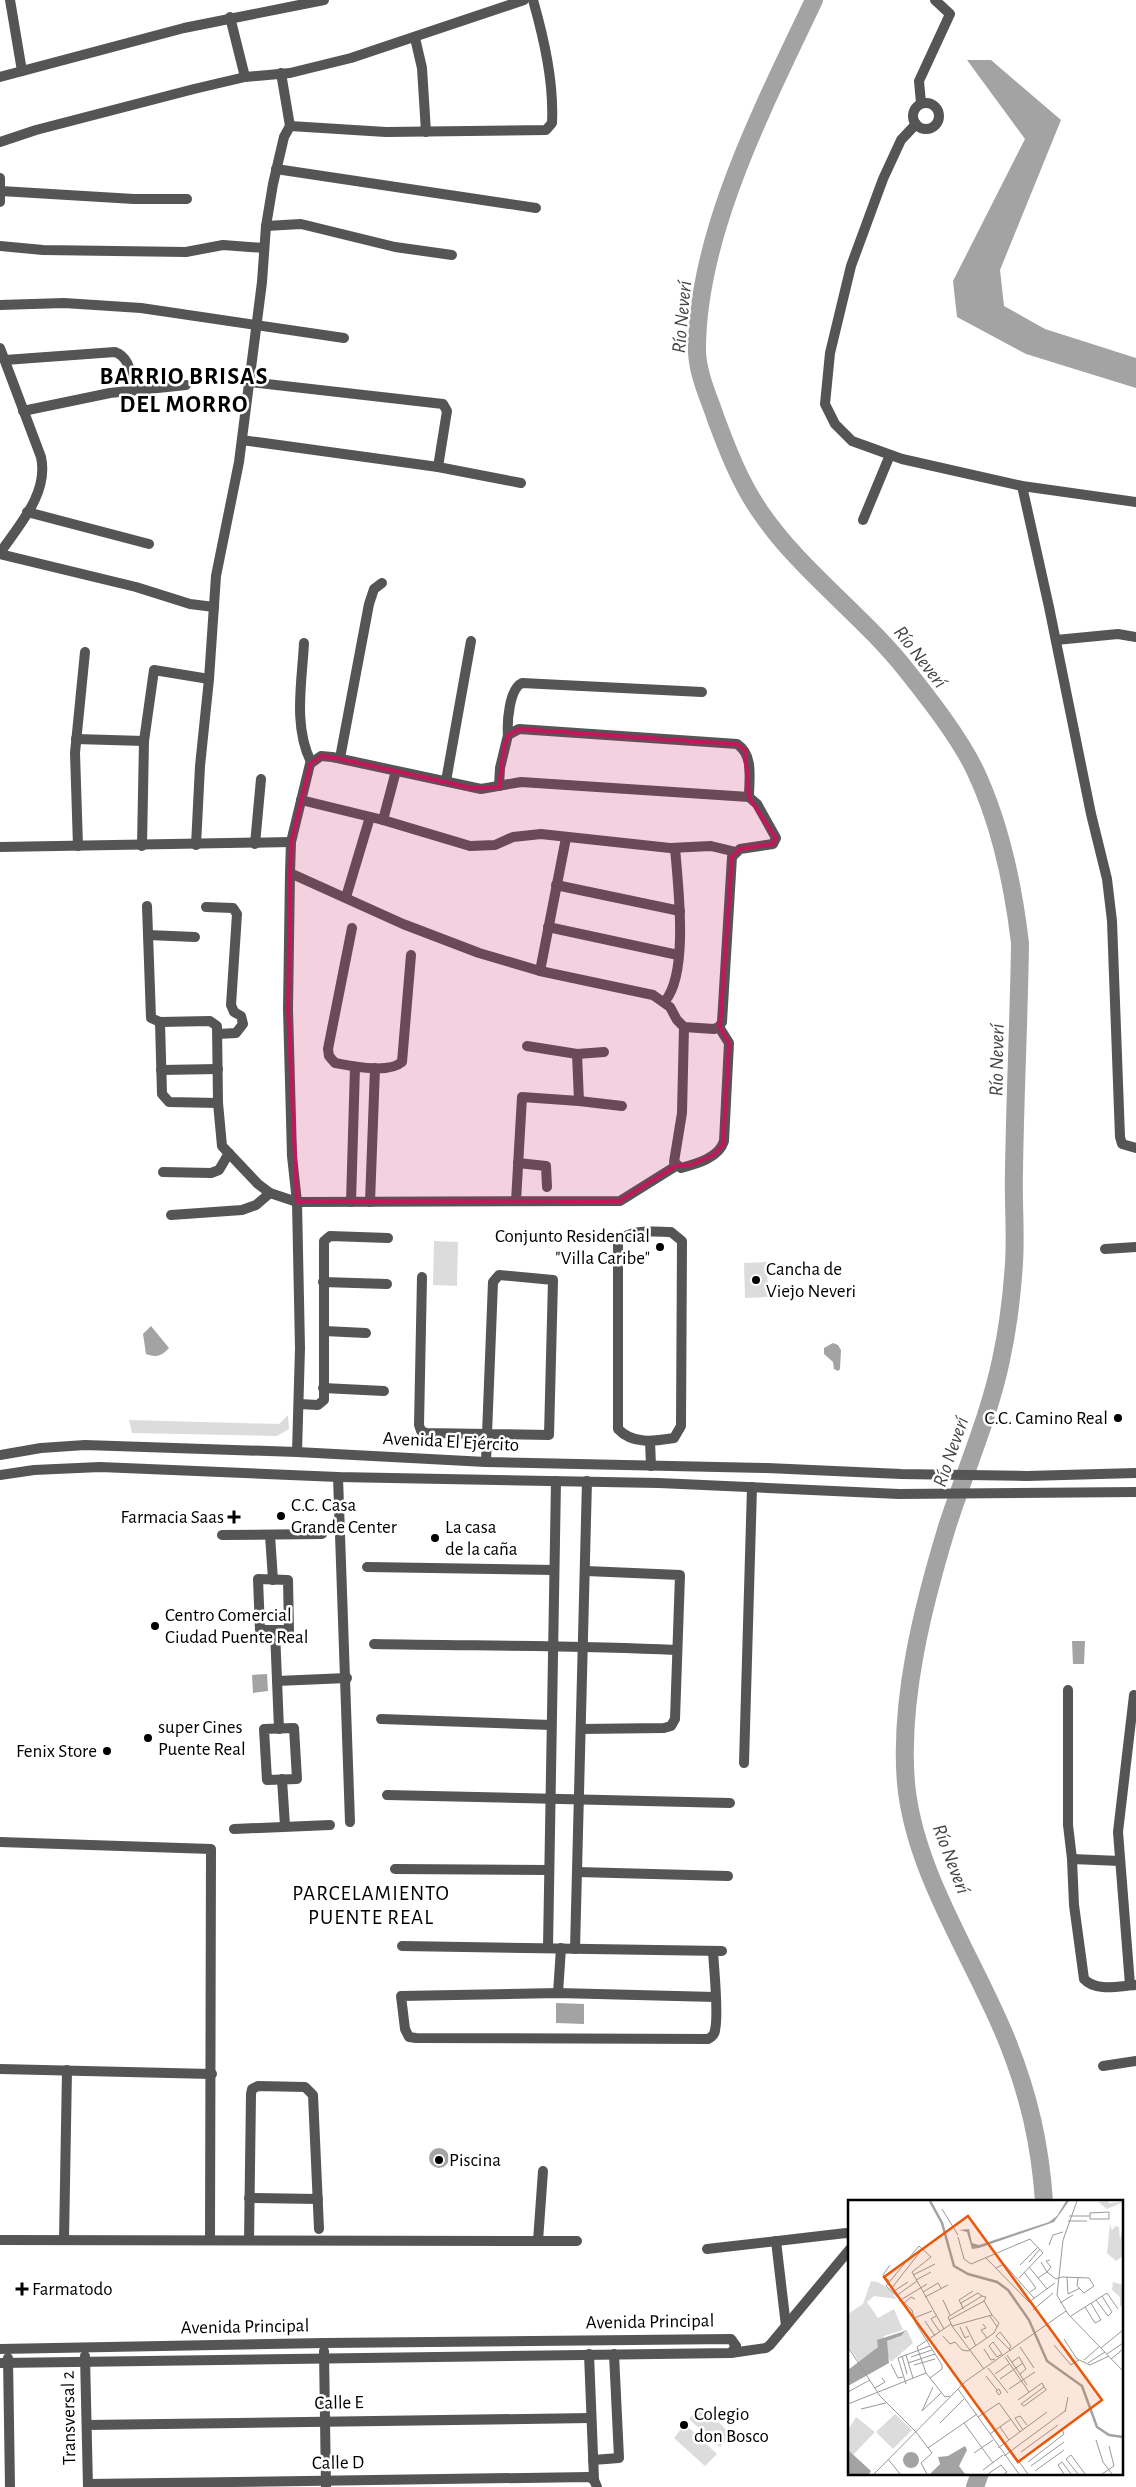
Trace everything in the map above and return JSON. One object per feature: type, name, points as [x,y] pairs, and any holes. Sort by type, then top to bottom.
[{"type":"street","points":[[10,0],[22,71]]},
{"type":"street","points":[[0,77],[230,17],[324,0]]},
{"type":"street","points":[[0,142],[45,128],[246,77],[281,73],[351,58],[524,0]]},
{"type":"street","points":[[290,126],[426,132],[543,131],[549,128],[552,120],[544,39],[533,0]]},
{"type":"street","points":[[921,103],[919,81],[950,14],[935,0]]},
{"type":"street","points":[[230,17],[246,77]]},
{"type":"street","points":[[415,38],[422,68],[426,132]]},
{"type":"street","points":[[196,846],[200,766],[209,680],[216,576],[242,440],[266,226],[276,169],[284,137],[290,126],[281,73]]},
{"type":"street","points":[[927,102],[936,107],[938,121],[930,128],[925,129],[916,124],[914,110],[921,103],[927,102]]},
{"type":"street","points":[[916,124],[901,140],[897,148],[851,266],[830,353],[826,404],[835,424],[852,441],[890,455],[1022,486],[1136,502]]},
{"type":"street","points":[[276,169],[536,208]]},
{"type":"street","points":[[0,178],[0,202]]},
{"type":"street","points":[[1,191],[134,199],[187,199]]},
{"type":"street","points":[[266,226],[285,223],[301,224],[395,247],[452,255]]},
{"type":"street","points":[[0,246],[43,250],[186,252],[224,245],[264,248]]},
{"type":"street","points":[[0,305],[64,303],[141,308],[344,338]]},
{"type":"street","points":[[0,348],[42,457],[43,471],[40,487],[27,512],[0,554],[136,587],[190,604],[214,607]]},
{"type":"street","points":[[5,360],[115,352],[122,354],[127,360],[136,389]]},
{"type":"street","points":[[248,382],[443,404],[447,411],[438,467]]},
{"type":"street","points":[[24,411],[136,389],[186,385]]},
{"type":"street","points":[[242,440],[438,467],[521,483]]},
{"type":"street","points":[[863,520],[890,455]]},
{"type":"street","points":[[1022,486],[1056,640],[1091,814],[1107,879],[1112,921],[1120,1137],[1122,1144],[1136,1148]]},
{"type":"street","points":[[27,512],[150,544]]},
{"type":"street","points":[[340,758],[369,604],[374,589],[382,583]]},
{"type":"street","points":[[1056,640],[1118,634],[1136,637]]},
{"type":"street","points":[[446,780],[471,641]]},
{"type":"street","points":[[304,644],[300,717],[304,744],[311,762]]},
{"type":"street","points":[[78,846],[75,780],[76,739],[85,652]]},
{"type":"street","points":[[142,846],[144,741],[154,670],[209,680]]},
{"type":"street","points":[[499,786],[500,768],[508,735],[509,714],[515,690],[522,683],[702,692]]},
{"type":"street","points":[[508,735],[519,729],[737,744],[745,750],[748,757],[749,797]]},
{"type":"street","points":[[76,739],[144,741]]},
{"type":"street","points":[[290,873],[403,924],[479,953],[540,971],[647,993],[665,1002],[684,1027],[714,1029],[719,1027],[722,1022],[732,857],[736,852],[744,848],[773,844],[776,839],[757,804],[749,797],[530,783],[512,783],[481,789],[340,758],[321,756],[311,762],[307,769],[291,842],[290,873],[288,1009],[292,1156],[296,1202],[299,1404],[297,1452]]},
{"type":"street","points":[[383,820],[396,771]]},
{"type":"street","points":[[255,844],[261,779]]},
{"type":"street","points":[[301,800],[383,820],[470,846],[495,845],[513,837],[532,834],[675,848],[710,846],[736,852]]},
{"type":"street","points":[[346,897],[370,817]]},
{"type":"street","points":[[540,971],[566,838]]},
{"type":"street","points":[[0,847],[196,846],[291,842]]},
{"type":"street","points":[[665,1002],[674,986],[678,955],[680,911],[675,848]]},
{"type":"street","points":[[556,885],[680,911]]},
{"type":"street","points":[[147,906],[149,1013],[151,1018],[160,1022],[210,1021],[217,1026],[218,1103],[222,1146],[258,1184],[270,1193],[296,1202],[620,1201],[676,1166]]},
{"type":"street","points":[[206,906],[233,908],[236,914],[231,1005],[232,1009],[241,1016],[243,1024],[236,1033],[218,1034]]},
{"type":"street","points":[[548,927],[678,955]]},
{"type":"street","points":[[352,928],[328,1049],[329,1056],[335,1063],[375,1068],[398,1065],[402,1062],[411,955]]},
{"type":"street","points":[[148,936],[195,937]]},
{"type":"street","points":[[160,1022],[162,1094],[168,1102],[218,1103]]},
{"type":"street","points":[[676,1166],[674,1162],[682,1113],[684,1027]]},
{"type":"street","points":[[676,1166],[681,1168],[692,1165],[714,1155],[723,1145],[729,1043],[719,1027]]},
{"type":"street","points":[[528,1046],[577,1054],[604,1052]]},
{"type":"street","points":[[577,1054],[579,1101]]},
{"type":"street","points":[[351,1202],[355,1067]]},
{"type":"street","points":[[370,1202],[375,1068]]},
{"type":"street","points":[[161,1070],[218,1069]]},
{"type":"street","points":[[516,1201],[522,1097],[622,1106]]},
{"type":"street","points":[[163,1172],[211,1173],[219,1170],[229,1153]]},
{"type":"street","points":[[518,1162],[546,1166],[546,1187]]},
{"type":"street","points":[[171,1215],[242,1210],[256,1205],[270,1193]]},
{"type":"street","points":[[671,1232],[682,1241],[681,1426],[674,1438],[650,1441],[630,1437],[618,1429],[618,1243],[621,1238],[629,1234],[671,1232]]},
{"type":"street","points":[[299,1404],[322,1404],[324,1388],[324,1241],[326,1238],[388,1238]]},
{"type":"street","points":[[1105,1249],[1136,1247]]},
{"type":"street","points":[[422,1277],[419,1425],[421,1431],[487,1434],[549,1435],[553,1280],[549,1278],[499,1275],[493,1282],[487,1434],[486,1462]]},
{"type":"street","points":[[324,1282],[387,1284]]},
{"type":"street","points":[[324,1331],[366,1333]]},
{"type":"street","points":[[324,1388],[384,1391]]},
{"type":"street","points":[[650,1441],[652,1466]]},
{"type":"street","name":"Avenida El Ejército","points":[[0,1455],[41,1448],[85,1445],[297,1452],[486,1462],[767,1468],[901,1474],[1027,1476],[1136,1473]]},
{"type":"street","name":"Avenida El Ejército","points":[[0,1476],[42,1470],[100,1467],[338,1477],[587,1481],[899,1494],[1136,1492]]},
{"type":"street","points":[[338,1477],[347,1678],[350,1822]]},
{"type":"street","points":[[548,1948],[556,1481]]},
{"type":"street","points":[[575,1949],[587,1481]]},
{"type":"street","points":[[744,1763],[752,1488]]},
{"type":"street","points":[[222,1535],[322,1534]]},
{"type":"street","points":[[270,1535],[273,1580]]},
{"type":"street","points":[[367,1567],[554,1570]]},
{"type":"street","points":[[581,1729],[664,1728],[671,1726],[675,1719],[680,1574],[586,1571]]},
{"type":"street","points":[[258,1579],[288,1580],[289,1630],[275,1631],[260,1630],[258,1579]]},
{"type":"street","points":[[275,1631],[279,1729]]},
{"type":"street","points":[[374,1644],[676,1650]]},
{"type":"street","points":[[277,1681],[347,1678]]},
{"type":"street","points":[[1068,1690],[1068,1825],[1074,1905],[1084,1979],[1091,1985],[1133,1985],[1118,1832],[1134,1695]]},
{"type":"street","points":[[382,1719],[551,1725]]},
{"type":"street","points":[[294,1728],[297,1778],[267,1780],[264,1729],[279,1729],[294,1728]]},
{"type":"street","points":[[282,1779],[285,1826]]},
{"type":"street","points":[[387,1795],[579,1798],[730,1804]]},
{"type":"street","points":[[234,1829],[330,1825]]},
{"type":"street","points":[[0,1842],[211,1849],[212,2074],[210,2240]]},
{"type":"street","points":[[1072,1859],[1120,1861]]},
{"type":"street","points":[[395,1869],[549,1870]]},
{"type":"street","points":[[577,1872],[728,1876]]},
{"type":"street","points":[[402,1946],[718,1951],[715,1997],[716,2030],[708,2039],[416,2038],[409,2036],[405,2030],[401,1996],[558,1993],[715,1997]]},
{"type":"street","points":[[558,1993],[561,1948]]},
{"type":"street","points":[[1104,2066],[1136,2061]]},
{"type":"street","points":[[0,2069],[212,2074]]},
{"type":"street","points":[[64,2240],[67,2070]]},
{"type":"street","points":[[249,2240],[251,2094],[252,2089],[258,2086],[305,2087],[313,2095],[319,2229]]},
{"type":"street","points":[[538,2241],[543,2171]]},
{"type":"street","points":[[249,2198],[318,2199]]},
{"type":"street","points":[[707,2249],[848,2233]]},
{"type":"street","points":[[0,2240],[577,2241]]},
{"type":"street","points":[[776,2241],[786,2326]]},
{"type":"street","points":[[731,2352],[766,2348],[848,2251]]},
{"type":"street","name":"Avenida Principal","points":[[4,2349],[324,2343],[731,2339],[736,2346],[731,2352],[4,2363]]},
{"type":"street","points":[[324,2343],[326,2484]]},
{"type":"street","name":"Transversal 2","points":[[85,2348],[88,2486]]},
{"type":"street","points":[[4,2349],[10,2487]]},
{"type":"street","points":[[589,2354],[593,2481]]},
{"type":"street","points":[[593,2460],[618,2458],[614,2354]]},
{"type":"street","name":"Calle E","points":[[86,2425],[325,2420],[592,2418]]},
{"type":"street","name":"Calle D","points":[[88,2486],[593,2481]]},
{"type":"highlighted area","points":[[519,729],[737,744],[745,750],[749,797],[776,838],[773,844],[740,849],[732,857],[720,1027],[729,1043],[723,1145],[714,1155],[691,1165],[676,1166],[620,1201],[297,1202],[288,1009],[290,873],[291,842],[310,764],[321,756],[332,757],[473,788],[499,787],[504,746],[508,735]]},
{"type":"shaded area","points":[[967,60],[991,60],[1061,120],[1000,270],[1004,306],[1045,329],[1136,358],[1136,388],[1026,354],[957,317],[953,281],[1025,139]]},
{"type":"shaded area","points":[[434,1241],[458,1242],[457,1286],[433,1285]]},
{"type":"shaded area","name":"Cancha de Viejo Neveri","points":[[767,1262],[768,1297],[745,1298],[744,1263]]},
{"type":"shaded area","points":[[151,1326],[169,1348],[159,1356],[146,1354],[143,1334]]},
{"type":"shaded area","points":[[833,1343],[838,1345],[841,1350],[840,1369],[838,1371],[834,1369],[833,1362],[824,1354],[824,1348]]},
{"type":"shaded area","points":[[288,1415],[289,1429],[277,1436],[132,1433],[129,1420],[279,1424]]},
{"type":"shaded area","points":[[1072,1641],[1085,1641],[1084,1664],[1073,1664]]},
{"type":"shaded area","points":[[267,1674],[268,1691],[253,1693],[252,1675]]},
{"type":"shaded area","points":[[556,2003],[584,2004],[584,2024],[556,2023]]},
{"type":"shaded area","name":"Piscina","points":[[439,2148],[446,2151],[449,2158],[446,2165],[439,2168],[432,2165],[429,2158],[432,2151]]},
{"type":"shaded area","points":[[700,2405],[732,2435],[720,2447],[689,2419]]},
{"type":"shaded area","points":[[685,2424],[717,2454],[705,2466],[674,2438]]},
{"type":"waterway","name":"Río Neverí","points":[[814,0],[755,126],[721,217],[708,262],[700,308],[697,352],[699,369],[716,419],[740,477],[759,510],[793,553],[871,630],[907,671],[952,731],[974,768],[998,832],[1014,898],[1020,943],[1014,1183],[1015,1251],[1006,1336],[990,1402],[947,1527],[929,1589],[910,1686],[905,1751],[906,1783],[911,1817],[921,1850],[933,1883],[1008,2043],[1028,2101],[1040,2160],[1044,2200]]},
{"type":"waterway","name":"Río Neverí","points":[[975,2487],[980,2474]]},
{"type":"place","name":"Conjunto Residencial \"Villa Caribe\"","points":[[660,1247]]},
{"type":"place","name":"Cancha de Viejo Neveri","points":[[756,1280]]},
{"type":"place","name":"C.C. Camino Real","points":[[1118,1418]]},
{"type":"place","name":"C.C. Casa Grande Center","points":[[281,1516]]},
{"type":"place","name":"Farmacia Saas","points":[[234,1517]]},
{"type":"place","name":"La casa de la caña","points":[[435,1538]]},
{"type":"place","name":"Centro Comercial Ciudad Puente Real","points":[[155,1626]]},
{"type":"place","name":"super Cines Puente Real","points":[[148,1738]]},
{"type":"place","name":"Fenix Store","points":[[107,1751]]},
{"type":"place","name":"Piscina","points":[[439,2160]]},
{"type":"place","name":"Farmatodo","points":[[22,2289]]},
{"type":"place","name":"Colegio don Bosco","points":[[684,2425]]},
{"type":"district","name":"BARRIO BRISAS DEL MORRO","points":[[184,391]]},
{"type":"district","name":"PARCELAMIENTO PUENTE REAL","points":[[371,1905]]}]
